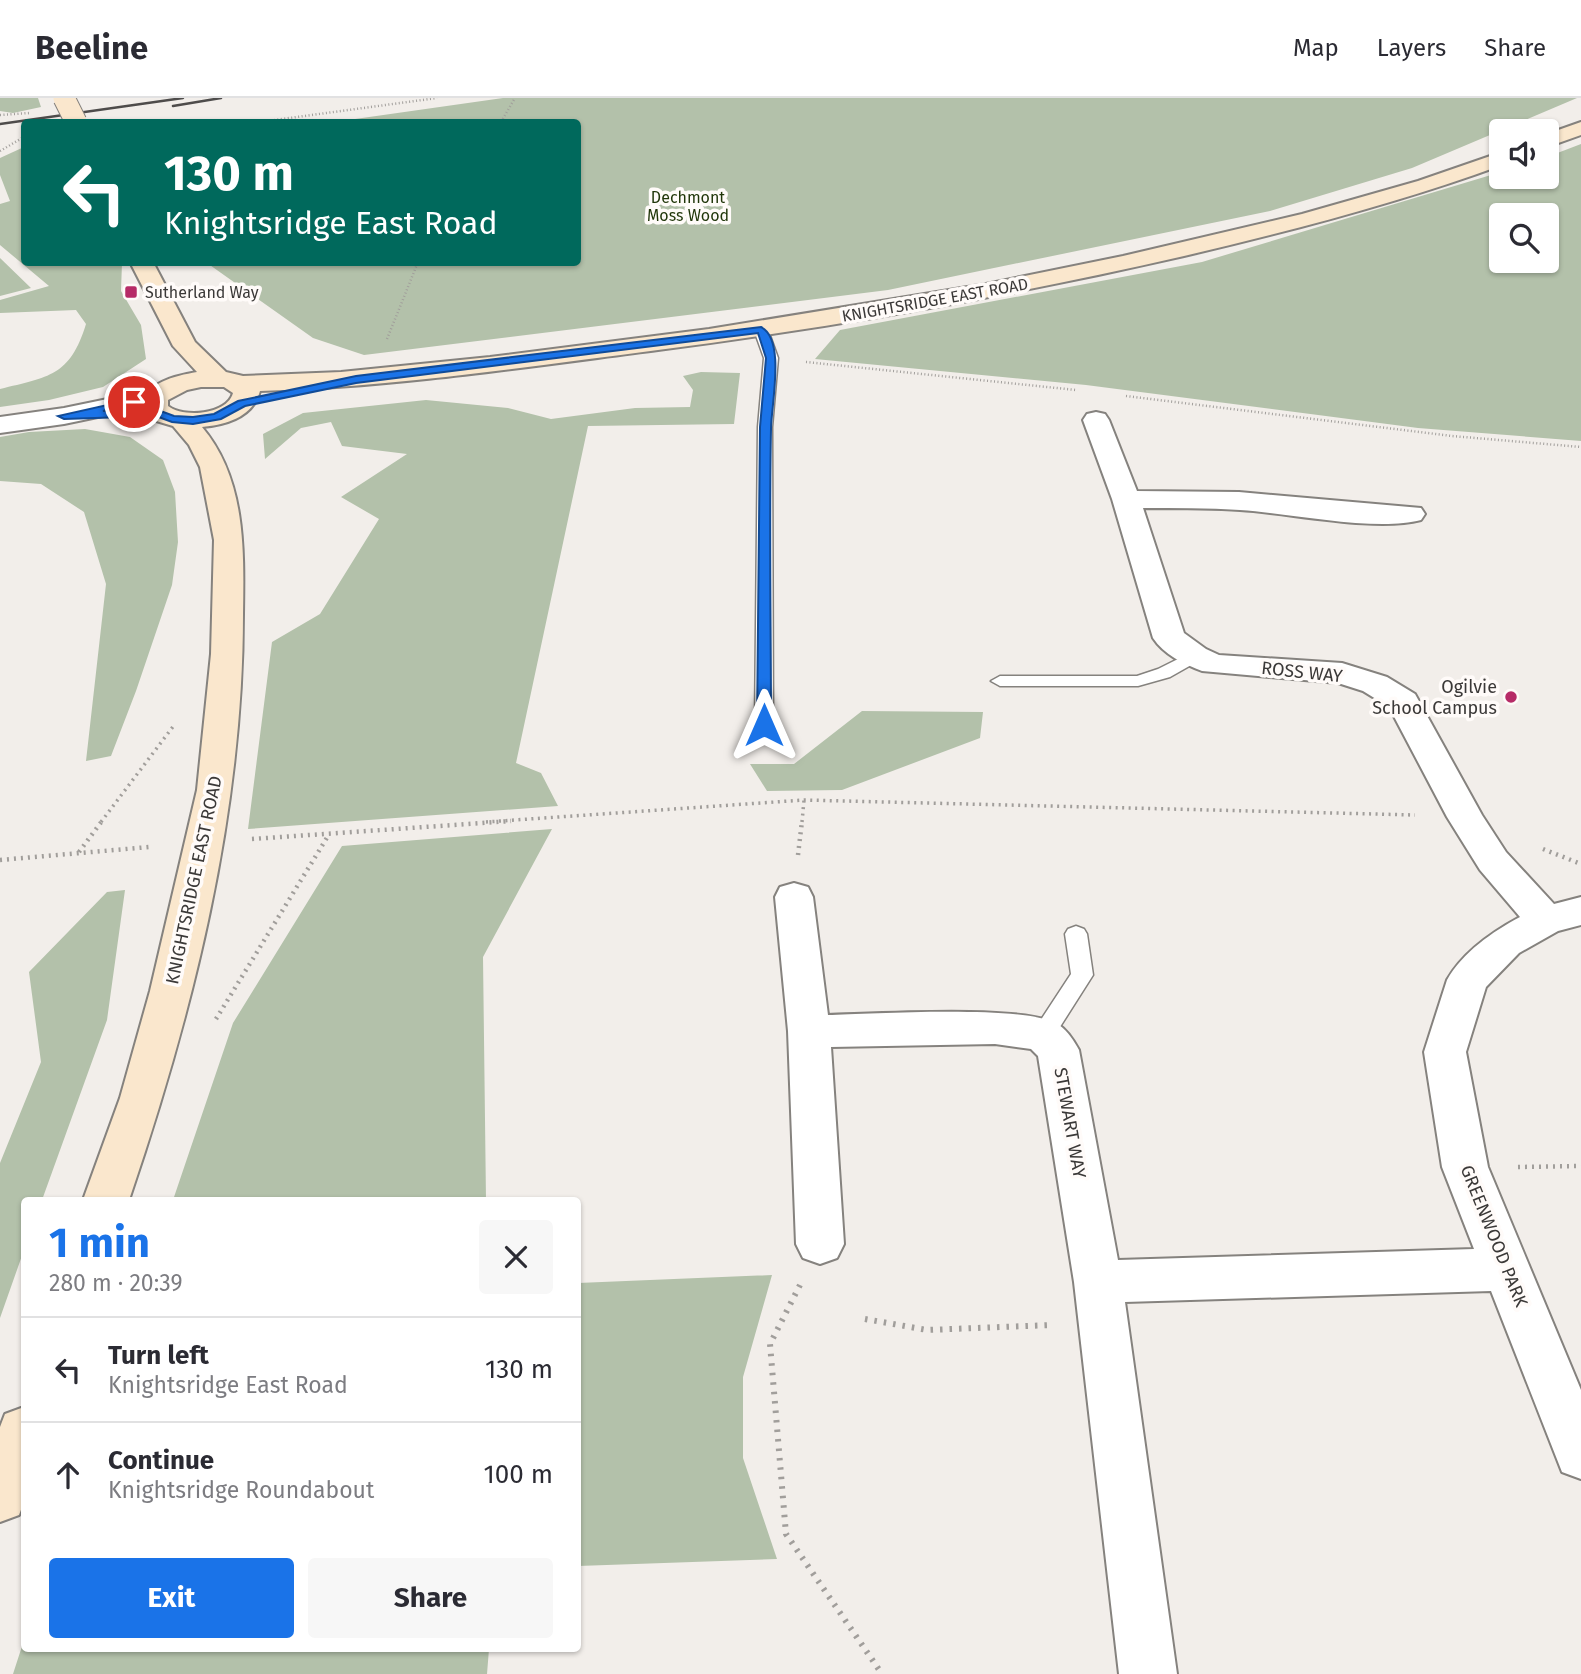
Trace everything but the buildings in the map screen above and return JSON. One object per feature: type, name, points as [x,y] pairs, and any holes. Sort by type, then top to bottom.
[{"type":"street","points":[[64,98],[74,119]]},
{"type":"street","points":[[1559,136],[1581,128]]},
{"type":"street","name":"KNIGHTSRIDGE EAST ROAD","points":[[214,467],[232,395],[761,330],[920,305],[1094,271],[1339,213],[1489,162]]},
{"type":"street","points":[[143,266],[185,346],[232,395]]},
{"type":"street","points":[[168,404],[182,366],[185,346]]},
{"type":"street","points":[[168,404],[204,378],[232,395]]},
{"type":"street","points":[[0,425],[168,404],[205,419],[232,395]]},
{"type":"street","name":"ROSS WAY","points":[[1100,402],[1126,499],[1169,638],[1194,656],[1214,664],[1342,673],[1403,701],[1465,817],[1493,861],[1563,916]]},
{"type":"street","name":"KNIGHTSRIDGE EAST ROAD","points":[[107,1197],[142,1098],[171,990],[215,790],[227,654],[229,540],[214,467],[201,443],[168,404]]},
{"type":"street","points":[[1126,499],[1239,501],[1377,514],[1411,514]]},
{"type":"street","points":[[794,897],[809,1031],[820,1244]]},
{"type":"street","name":"GREENWOOD PARK","points":[[1563,916],[1505,943],[1467,981],[1445,1052],[1465,1167],[1581,1454]]},
{"type":"street","points":[[809,1031],[995,1028],[1043,1035]]},
{"type":"street","name":"STEWART WAY","points":[[1043,1035],[1058,1050],[1100,1302],[1148,1674]]},
{"type":"street","points":[[1100,1302],[1507,1269]]},
{"type":"street","points":[[0,1496],[21,1440]]},
{"type":"lane","points":[[761,330],[771,358],[765,427],[764,725]]},
{"type":"lane","points":[[1000,681],[1138,681],[1164,673],[1194,656]]},
{"type":"lane","points":[[1043,1035],[1082,975],[1076,934]]},
{"type":"path","points":[[282,119],[437,98]]},
{"type":"path","points":[[502,119],[515,98]]},
{"type":"path","points":[[0,115],[32,113]]},
{"type":"path","points":[[0,151],[21,139]]},
{"type":"path","points":[[386,376],[386,340],[416,266]]},
{"type":"path","points":[[771,358],[1100,402],[1581,447]]},
{"type":"path","points":[[79,852],[178,720]]},
{"type":"path","points":[[249,839],[803,800],[1465,817]]},
{"type":"path","points":[[794,897],[803,800]]},
{"type":"path","points":[[206,1029],[216,1019],[329,835]]},
{"type":"path","points":[[0,860],[149,847]]},
{"type":"path","points":[[1542,849],[1581,864]]},
{"type":"path","points":[[1465,1167],[1581,1166]]},
{"type":"path","points":[[820,1244],[770,1344],[786,1534],[882,1674]]},
{"type":"path","points":[[865,1319],[927,1331],[1100,1302]]},
{"type":"green space","points":[[0,98],[38,98],[41,107],[13,113],[0,111]]},
{"type":"green space","name":"Dechmont Moss Wood","points":[[503,98],[1577,98],[1528,119],[1489,119],[1489,135],[1412,168],[1270,211],[888,290],[364,355],[313,338],[211,266],[581,266],[581,119],[355,119]]},
{"type":"green space","points":[[1581,144],[1581,441],[1418,428],[1086,385],[815,359],[840,330],[1202,262],[1489,176],[1489,189],[1559,189],[1559,152]]},
{"type":"green space","points":[[21,148],[21,263],[0,245],[0,204],[10,201],[0,175],[0,158]]},
{"type":"green space","points":[[0,258],[31,288],[0,296]]},
{"type":"green space","points":[[25,266],[122,266],[121,291],[141,325],[146,359],[103,387],[49,400],[0,407],[0,389],[45,377],[55,371],[65,364],[80,341],[86,324],[76,310],[0,313],[0,300],[49,286]]},
{"type":"green space","points":[[701,372],[740,373],[734,424],[588,426],[516,763],[541,773],[558,806],[248,829],[272,642],[320,614],[379,519],[341,497],[407,454],[342,446],[331,422],[301,428],[265,459],[263,434],[303,413],[426,400],[508,408],[551,419],[635,408],[690,407],[693,390],[683,376]]},
{"type":"green space","points":[[85,429],[130,437],[163,460],[175,492],[178,542],[172,585],[111,756],[86,761],[106,584],[84,512],[41,484],[0,481],[0,437],[29,432]]},
{"type":"green space","points":[[862,711],[983,712],[980,738],[842,790],[767,791],[750,764],[794,764]]},
{"type":"green space","points":[[552,829],[483,957],[486,1197],[174,1197],[233,1023],[342,846]]},
{"type":"green space","points":[[125,890],[107,1020],[43,1197],[21,1197],[21,1258],[0,1318],[0,1163],[41,1062],[29,972],[107,892]]},
{"type":"green space","points":[[772,1275],[743,1377],[743,1458],[777,1559],[581,1566],[581,1283]]},
{"type":"green space","points":[[21,1649],[21,1652],[489,1652],[487,1674],[13,1674]]},
{"type":"railway","points":[[35,119],[183,98]]},
{"type":"railway","points":[[173,106],[221,98]]},
{"type":"railway","points":[[0,124],[21,121]]},
{"type":"place","name":"Sutherland Way","points":[[131,292]]},
{"type":"place","name":"Ogilvie School Campus","points":[[1511,697]]},
{"type":"route","points":[[134,402],[64,416],[158,413],[172,419],[193,421],[217,417],[242,404],[356,380],[761,330],[771,358],[765,427],[764,725]]}]
